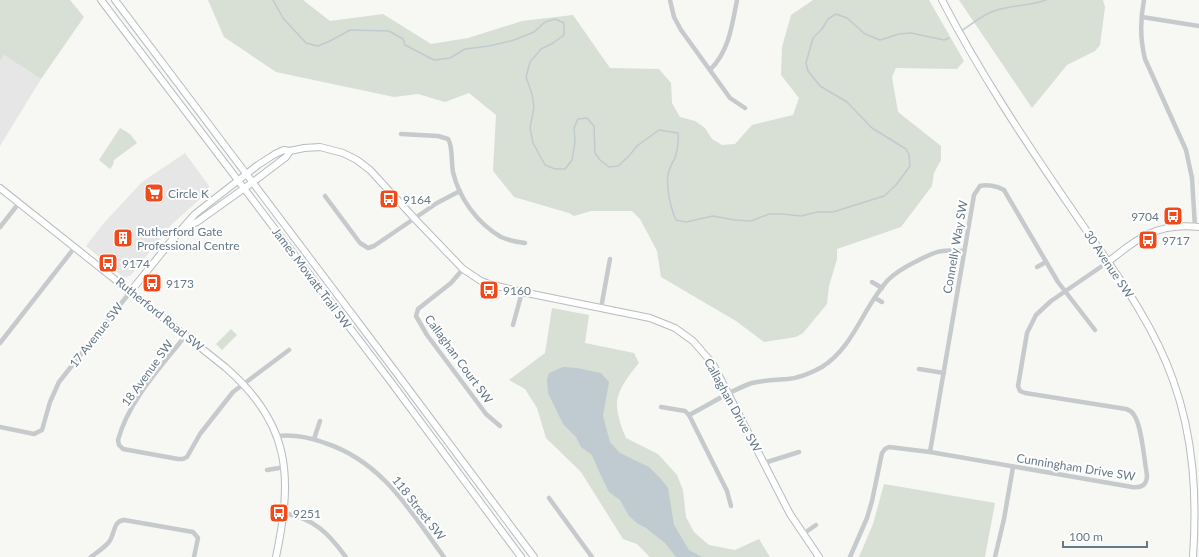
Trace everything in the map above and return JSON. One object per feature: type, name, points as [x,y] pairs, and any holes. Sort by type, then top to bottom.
[{"type":"main road","name":"James Mowatt Trail SW","points":[[101,0],[388,378],[521,557]]},
{"type":"main road","name":"James Mowatt Trail SW","points":[[115,0],[534,557]]},
{"type":"main road","name":"30 Avenue SW","points":[[942,0],[1012,122],[1142,314],[1162,354],[1178,396],[1187,431],[1193,471],[1195,510],[1193,557]]},
{"type":"main road","name":"Callaghan Drive SW","points":[[246,174],[275,154],[284,150],[290,151],[320,147],[336,150],[350,156],[370,170],[463,269],[485,283],[650,318],[667,324],[683,333],[707,356],[715,368],[790,514],[819,557]]},
{"type":"main road","points":[[253,182],[286,157],[290,151]]},
{"type":"main road","name":"17 Avenue SW","points":[[131,291],[195,214],[246,174]]},
{"type":"main road","name":"17 Avenue SW","points":[[182,228],[197,222],[253,182]]},
{"type":"main road","name":"Rutherford Road SW","points":[[0,188],[225,367],[243,384],[262,406],[277,436],[285,467],[286,490],[284,513],[276,557]]},
{"type":"main road","points":[[1108,262],[1138,239],[1150,232],[1166,228],[1197,227]]},
{"type":"street","points":[[670,0],[677,24],[730,98],[745,108]]},
{"type":"street","points":[[710,70],[717,63],[729,39],[736,0]]},
{"type":"street","points":[[1144,0],[1141,38],[1146,64],[1180,135],[1188,158],[1192,178],[1197,227]]},
{"type":"street","points":[[1142,17],[1199,26]]},
{"type":"street","points":[[401,134],[438,136],[448,139],[453,172],[460,191],[474,213],[489,228],[508,239],[525,243]]},
{"type":"street","name":"Connelly Way SW","points":[[930,452],[975,191],[980,186],[985,185],[1004,190],[1058,282],[1066,291]]},
{"type":"street","points":[[325,196],[360,244],[365,248],[371,248],[437,203],[460,191]]},
{"type":"street","points":[[0,227],[19,203]]},
{"type":"street","points":[[0,343],[75,247]]},
{"type":"street","points":[[689,415],[751,384],[766,380],[799,377],[823,366],[843,348],[882,288],[895,274],[930,254],[945,250],[964,251]]},
{"type":"street","points":[[601,308],[610,259]]},
{"type":"street","points":[[1036,268],[1046,262]]},
{"type":"street","name":"Cunningham Drive SW","points":[[850,557],[867,518],[876,483],[880,457],[885,449],[892,446],[1142,487],[1147,480],[1147,475],[1139,429],[1136,418],[1131,411],[1025,393],[1018,388],[1019,373],[1026,339],[1036,315],[1044,306],[1108,262]]},
{"type":"street","name":"Callaghan Court SW","points":[[463,269],[451,283],[418,309],[416,316],[427,335],[486,414],[500,426]]},
{"type":"street","points":[[872,282],[882,288]]},
{"type":"street","name":"17 Avenue SW","points":[[0,427],[34,434],[41,432],[51,398],[60,382],[131,291]]},
{"type":"street","points":[[1066,291],[1095,330]]},
{"type":"street","points":[[513,325],[522,292]]},
{"type":"street","points":[[875,298],[882,302]]},
{"type":"street","name":"18 Avenue SW","points":[[186,335],[138,398],[119,436],[119,445],[126,450],[180,460],[187,457],[200,434],[230,396],[243,384]]},
{"type":"street","points":[[243,384],[289,350]]},
{"type":"street","points":[[919,369],[944,373]]},
{"type":"street","points":[[662,407],[685,411],[689,415],[727,491],[732,506]]},
{"type":"street","points":[[314,439],[320,421]]},
{"type":"street","name":"118 Street SW","points":[[277,436],[290,435],[314,439],[342,449],[355,456],[380,474],[395,491],[444,557]]},
{"type":"street","points":[[764,463],[799,452]]},
{"type":"street","points":[[267,470],[285,467]]},
{"type":"street","points":[[996,557],[1013,467]]},
{"type":"street","points":[[549,498],[592,557]]},
{"type":"street","points":[[284,513],[304,518],[317,526],[332,538],[346,557]]},
{"type":"street","points":[[91,557],[108,542],[116,524],[120,521],[127,520],[189,530],[195,533],[198,538],[194,557]]},
{"type":"street","points":[[803,534],[816,525]]},
{"type":"shaded area","points":[[0,0],[70,0],[84,17],[41,79],[4,55],[0,61]]},
{"type":"shaded area","points":[[208,0],[303,0],[330,21],[383,14],[431,44],[468,38],[522,21],[573,15],[610,68],[659,69],[671,83],[672,103],[680,117],[695,121],[705,128],[712,139],[722,145],[735,144],[752,125],[793,115],[799,98],[781,75],[782,47],[791,15],[813,0],[929,0],[964,61],[957,69],[896,68],[892,77],[898,112],[941,146],[941,160],[934,173],[932,186],[901,227],[837,249],[837,259],[829,286],[827,304],[803,333],[796,337],[764,342],[736,321],[661,277],[657,251],[640,219],[632,211],[591,211],[574,216],[569,213],[514,197],[493,171],[496,115],[469,93],[445,102],[418,94],[394,97],[276,72],[224,37]]},
{"type":"shaded area","points":[[959,0],[1103,0],[1105,7],[1100,45],[1095,51],[1067,65],[1032,108]]},
{"type":"shaded area","points":[[4,55],[41,79],[0,146],[0,61]]},
{"type":"shaded area","points":[[120,128],[130,134],[137,143],[114,160],[110,169],[99,160]]},
{"type":"shaded area","points":[[185,153],[209,186],[208,192],[172,224],[131,275],[127,277],[122,276],[86,246],[104,223],[142,182]]},
{"type":"shaded area","points":[[552,308],[589,315],[585,343],[634,353],[639,363],[619,393],[617,404],[621,426],[626,438],[658,454],[677,475],[683,490],[686,517],[694,532],[709,545],[735,550],[759,539],[770,557],[650,557],[637,544],[623,539],[581,472],[546,438],[537,408],[525,389],[509,380],[545,353]]},
{"type":"shaded area","points":[[231,329],[237,335],[222,350],[216,344]]},
{"type":"shaded area","points":[[563,367],[601,373],[609,382],[603,416],[610,442],[620,453],[649,467],[661,479],[668,488],[674,525],[689,550],[702,557],[676,557],[665,543],[629,516],[620,500],[609,492],[592,455],[581,447],[576,437],[563,424],[548,393],[547,379],[549,373]]},
{"type":"shaded area","points":[[884,484],[995,503],[985,557],[859,557],[873,524]]},
{"type":"waterway","points":[[273,0],[283,18],[306,43],[318,46],[350,30],[389,31],[403,39],[405,45],[434,60],[450,58],[465,49],[489,46],[514,40],[534,32],[545,22],[555,19],[564,23],[564,35],[541,49],[530,62],[526,77],[532,94],[534,107],[530,128],[533,143],[545,165],[555,169],[565,169],[572,160],[575,142],[574,128],[578,119],[587,118],[594,126],[595,153],[600,160],[609,167],[618,166],[637,146],[659,130],[678,133],[678,149],[668,173],[668,192],[676,220],[686,222],[713,216],[751,221],[769,214],[801,216],[817,212],[833,212],[884,196],[896,185],[910,166],[909,155],[906,149],[872,128],[847,102],[820,86],[808,71],[806,63],[813,38],[822,29],[828,19],[836,14],[847,18],[865,34],[880,40],[899,34],[911,33],[944,40],[949,38]]},
{"type":"waterway","points":[[961,31],[994,11],[1046,0]]},
{"type":"place","name":"Circle K","points":[[154,193]]},
{"type":"place","name":"9164","points":[[389,199]]},
{"type":"place","name":"9704","points":[[1173,216]]},
{"type":"place","name":"Rutherford Gate Professional Centre","points":[[123,238]]},
{"type":"place","name":"9717","points":[[1148,240]]},
{"type":"place","name":"9174","points":[[108,263]]},
{"type":"place","name":"9173","points":[[152,283]]},
{"type":"place","name":"9160","points":[[489,290]]},
{"type":"place","name":"9251","points":[[279,513]]}]
